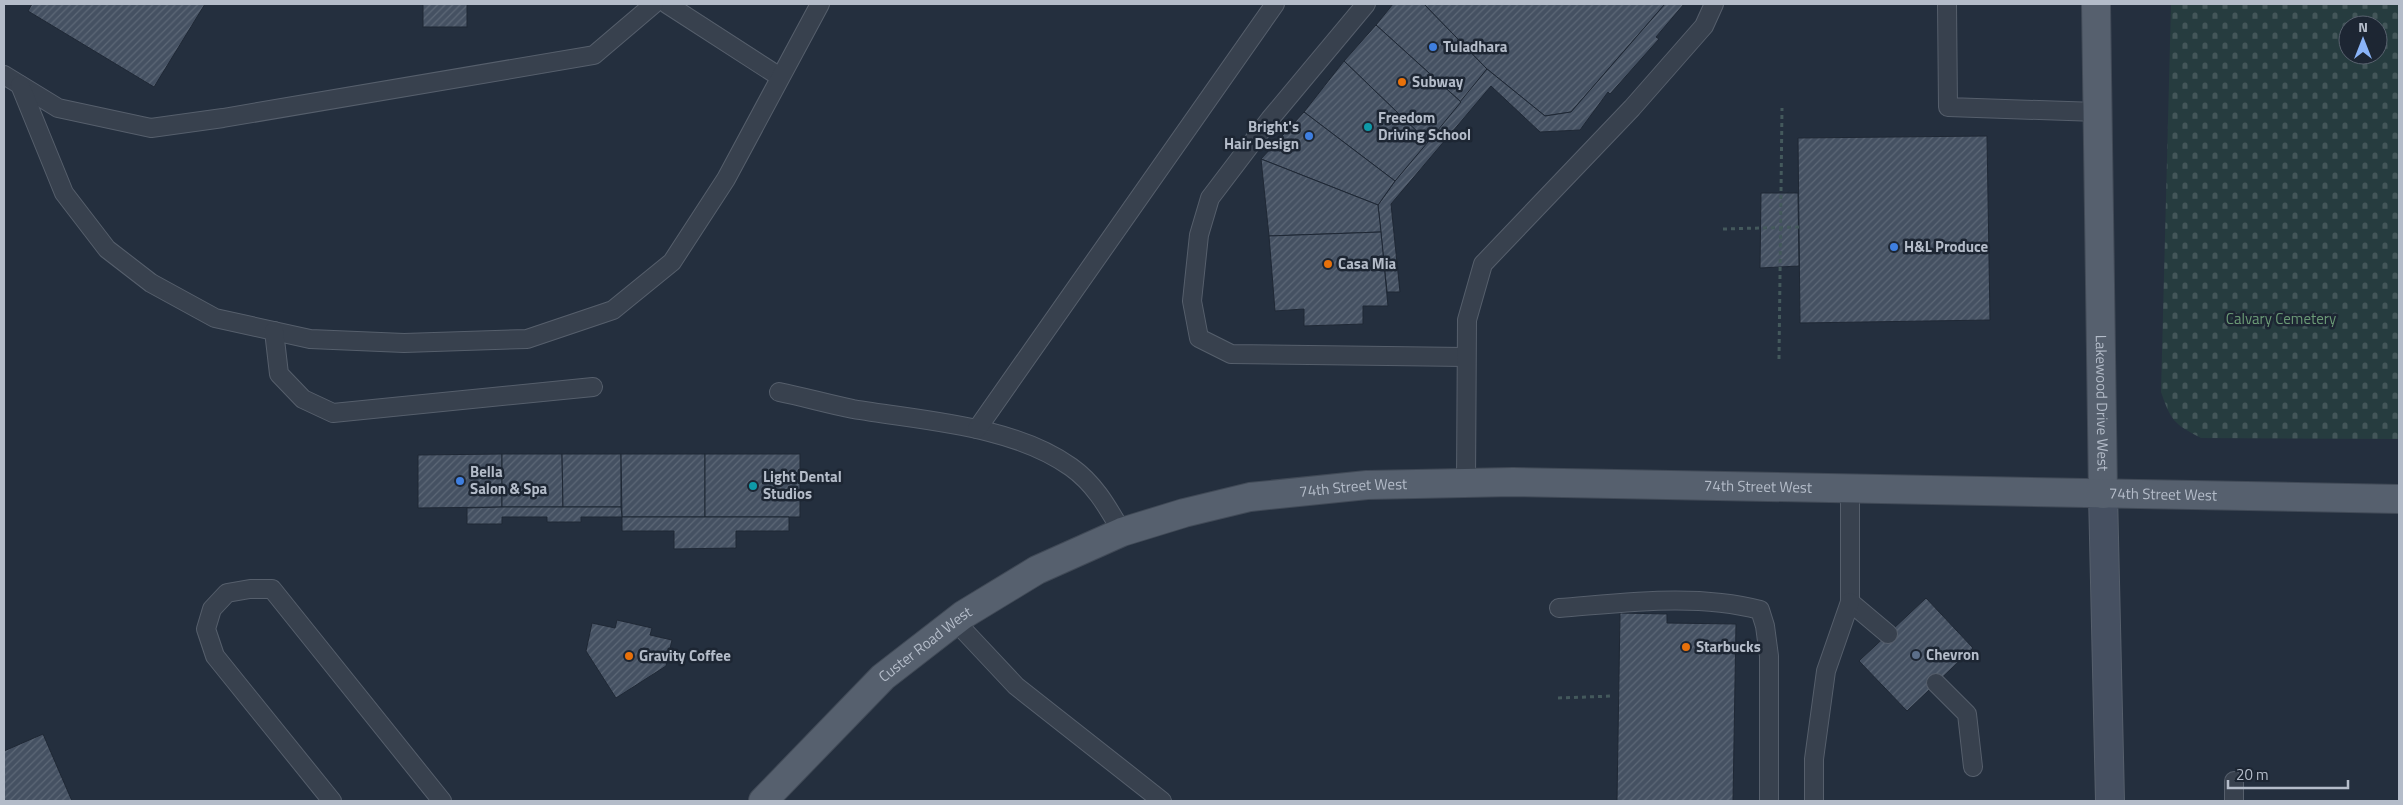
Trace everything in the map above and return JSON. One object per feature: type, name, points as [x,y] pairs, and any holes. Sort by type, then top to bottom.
[{"type":"main road","name":"Lakewood Drive West","points":[[2096,4],[2103,494],[2110,801]]},
{"type":"main road","name":"74th Street West","points":[[1122,532],[1184,513],[1250,497],[1366,485],[1466,482],[2399,499]]},
{"type":"main road","name":"Custer Road West","points":[[763,801],[883,678],[955,620],[1036,570],[1122,532]]},
{"type":"lane","points":[[4,75],[58,108],[151,128],[223,118],[594,55],[654,4]]},
{"type":"lane","points":[[667,4],[780,78]]},
{"type":"lane","points":[[20,85],[64,193],[107,249],[150,283],[215,318],[310,339],[395,342],[527,339],[613,310],[672,262],[726,179],[820,4]]},
{"type":"lane","points":[[977,429],[1275,4]]},
{"type":"lane","points":[[1366,4],[1270,119],[1210,198],[1200,235],[1192,301],[1200,338],[1231,354],[1465,357]]},
{"type":"lane","points":[[1466,482],[1466,320],[1483,264],[1632,108],[1704,26],[1714,4]]},
{"type":"lane","points":[[1947,4],[1948,107],[2013,111],[2097,112]]},
{"type":"lane","points":[[274,331],[279,374],[302,399],[333,413],[593,387]]},
{"type":"lane","points":[[779,392],[851,408],[977,429],[1012,439],[1050,455],[1071,467],[1103,498],[1122,532]]},
{"type":"lane","points":[[1814,801],[1814,759],[1826,672],[1850,602],[1850,489]]},
{"type":"lane","points":[[332,801],[215,656],[206,629],[212,609],[227,593],[250,589],[272,589],[442,801]]},
{"type":"lane","points":[[1559,608],[1655,601],[1732,602],[1760,610],[1766,626],[1769,656],[1769,801]]},
{"type":"lane","points":[[1850,602],[1888,634]]},
{"type":"lane","points":[[955,620],[1016,686],[1162,801]]},
{"type":"lane","points":[[1936,683],[1967,714],[1973,766]]},
{"type":"lane","points":[[2234,781],[2234,801]]},
{"type":"path","points":[[1779,359],[1782,108]]},
{"type":"path","points":[[1723,229],[1799,227]]},
{"type":"path","points":[[1558,698],[1614,696]]},
{"type":"green space","name":"Calvary Cemetery","points":[[2171,4],[2399,4],[2399,439],[2201,438],[2179,425],[2168,409],[2161,392]]},
{"type":"building","points":[[32,4],[205,4],[154,87],[28,11]]},
{"type":"building","points":[[423,4],[467,4],[467,27],[423,27]]},
{"type":"building","name":"Tuladhara","points":[[1393,4],[1424,4],[1487,69],[1461,102],[1376,25]]},
{"type":"building","points":[[1424,4],[1665,4],[1571,112],[1545,116],[1487,69]]},
{"type":"building","points":[[1665,4],[1684,4],[1656,37],[1659,39],[1610,94],[1608,92],[1580,130],[1540,132],[1491,86],[1391,204],[1400,292],[1387,292],[1378,205],[1395,181],[1487,69],[1545,116],[1571,112]]},
{"type":"building","name":"Subway","points":[[1376,25],[1461,102],[1428,142],[1344,61]]},
{"type":"building","name":"Freedom Driving School","points":[[1344,61],[1428,142],[1395,181],[1304,112]]},
{"type":"building","name":"Bright's Hair Design","points":[[1304,112],[1395,181],[1378,205],[1261,159]]},
{"type":"building","name":"H&L Produce","points":[[1987,136],[1990,320],[1800,323],[1798,138]]},
{"type":"building","points":[[1261,159],[1378,205],[1381,232],[1269,236]]},
{"type":"building","points":[[1761,193],[1798,193],[1799,266],[1760,268]]},
{"type":"building","name":"Casa Mia","points":[[1381,232],[1388,306],[1363,306],[1363,324],[1304,326],[1304,309],[1275,311],[1269,236]]},
{"type":"building","name":"Bella Salon & Spa","points":[[502,454],[502,507],[418,508],[418,455]]},
{"type":"building","points":[[502,454],[562,454],[563,507],[502,507]]},
{"type":"building","points":[[562,454],[621,454],[621,507],[563,507]]},
{"type":"building","points":[[621,454],[705,454],[705,517],[622,517]]},
{"type":"building","name":"Light Dental Studios","points":[[705,454],[800,454],[800,517],[705,517]]},
{"type":"building","points":[[621,507],[622,517],[581,517],[581,522],[547,522],[547,517],[502,517],[502,524],[467,524],[467,508]]},
{"type":"building","points":[[622,517],[789,517],[789,531],[736,531],[736,548],[674,549],[674,531],[622,531]]},
{"type":"building","name":"Chevron","points":[[1926,598],[1973,648],[1907,711],[1859,661]]},
{"type":"building","points":[[1620,613],[1667,614],[1667,623],[1736,624],[1733,801],[1617,801]]},
{"type":"building","name":"Gravity Coffee","points":[[617,620],[652,628],[650,635],[672,640],[666,666],[616,698],[586,651],[592,623],[615,628]]},
{"type":"building","points":[[43,734],[72,801],[4,801],[4,751]]},
{"type":"place","name":"Tuladhara","points":[[1433,47]]},
{"type":"place","name":"Subway","points":[[1402,82]]},
{"type":"place","name":"Freedom Driving School","points":[[1368,127]]},
{"type":"place","name":"Bright's Hair Design","points":[[1309,136]]},
{"type":"place","name":"H&L Produce","points":[[1894,247]]},
{"type":"place","name":"Casa Mia","points":[[1328,264]]},
{"type":"place","name":"Bella Salon & Spa","points":[[460,481]]},
{"type":"place","name":"Light Dental Studios","points":[[753,486]]},
{"type":"place","name":"Starbucks","points":[[1686,647]]},
{"type":"place","name":"Chevron","points":[[1916,655]]},
{"type":"place","name":"Gravity Coffee","points":[[629,656]]}]
